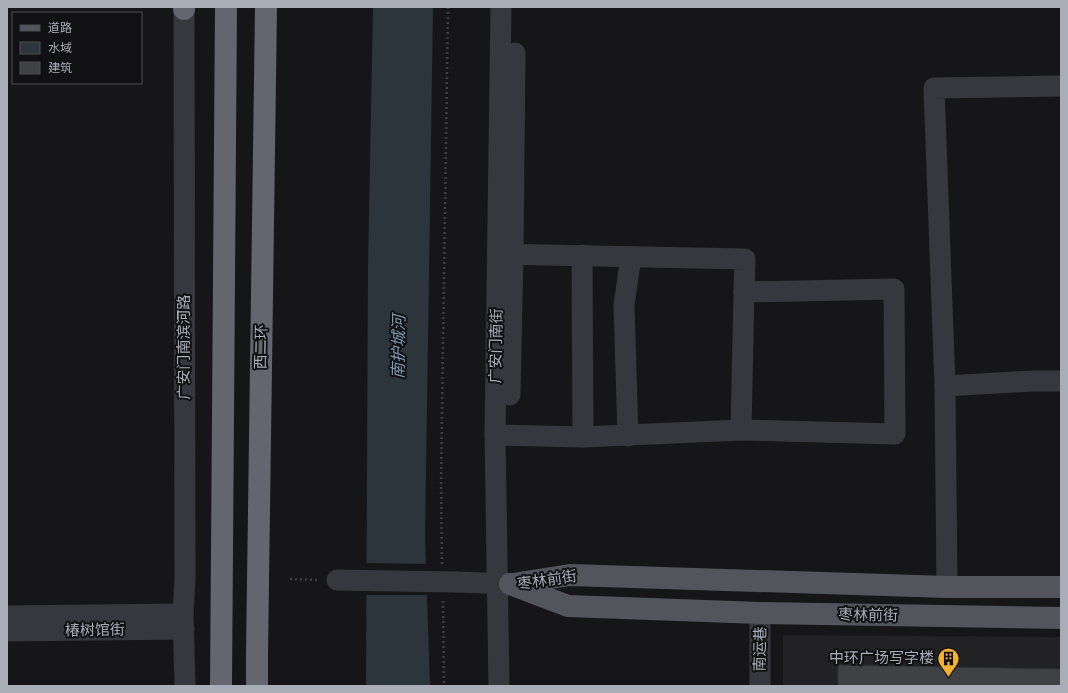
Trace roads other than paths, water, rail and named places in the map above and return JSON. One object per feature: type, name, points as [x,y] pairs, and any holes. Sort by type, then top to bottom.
[{"type":"highway","points":[[221,686],[226,7]]},
{"type":"highway","name":"西二环","points":[[257,686],[266,7]]},
{"type":"main road","name":"枣林前街","points":[[504,584],[570,575],[947,587],[1061,587]]},
{"type":"main road","name":"枣林前街","points":[[504,584],[568,606],[760,613],[1061,618]]},
{"type":"street","name":"广安门南街","points":[[501,7],[505,254]]},
{"type":"street","name":"广安门南街","points":[[511,686],[504,584],[502,435],[505,254],[515,7]]},
{"type":"street","name":"广安门南滨河路","points":[[184,8],[185,686]]},
{"type":"street","points":[[947,587],[945,386],[934,88],[1061,86]]},
{"type":"street","points":[[505,254],[745,260],[741,430]]},
{"type":"street","points":[[582,255],[583,437]]},
{"type":"street","points":[[628,436],[624,304],[630,257]]},
{"type":"street","points":[[502,435],[583,437],[741,430],[895,434],[894,289],[744,292]]},
{"type":"street","points":[[945,386],[1032,381],[1061,381]]},
{"type":"street","points":[[336,580],[449,575],[504,584]]},
{"type":"street","name":"广安门南街","points":[[499,686],[504,584]]},
{"type":"street","name":"南运巷","points":[[760,613],[760,686]]},
{"type":"street","name":"椿树馆街","points":[[7,616],[184,622]]},
{"type":"street","name":"椿树馆街","points":[[7,631],[184,622]]},
{"type":"water","name":"南护城河","points":[[373,7],[433,7],[425,539],[430,686],[366,686],[368,265]]},
{"type":"place","name":"中环广场写字楼","points":[[949,678]]}]
